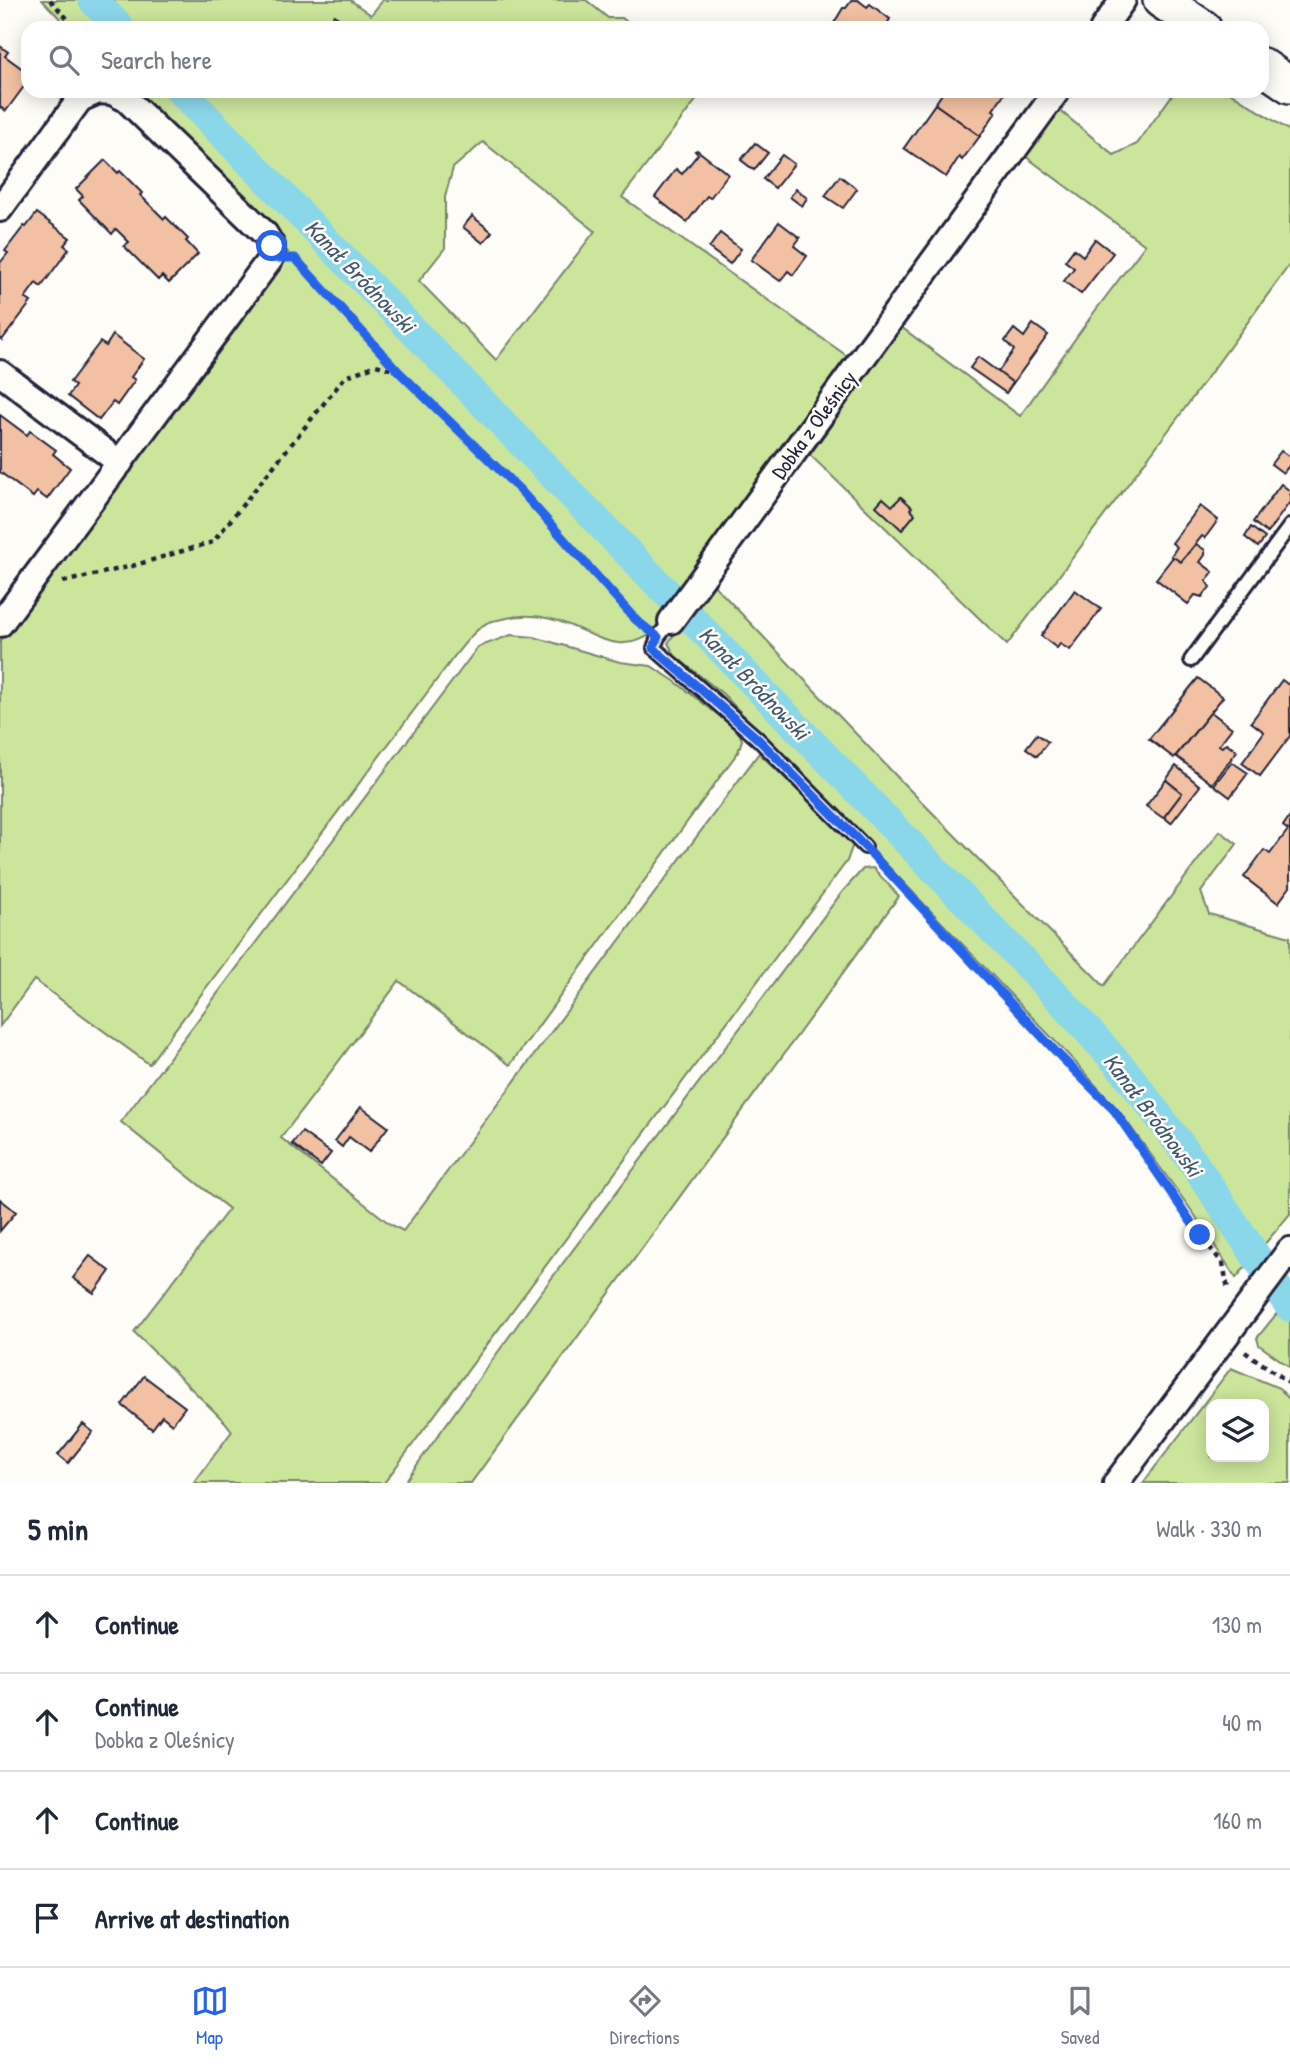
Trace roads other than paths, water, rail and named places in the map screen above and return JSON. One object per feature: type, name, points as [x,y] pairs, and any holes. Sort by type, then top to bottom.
[{"type":"street","points":[[1108,21],[1123,0]]},
{"type":"street","points":[[1161,0],[1192,21]]},
{"type":"street","points":[[1269,71],[1290,85]]},
{"type":"street","points":[[0,209],[82,98]]},
{"type":"street","points":[[0,624],[271,258],[272,246],[265,234],[124,98]]},
{"type":"street","name":"Dobka z Oleśnicy","points":[[665,629],[1052,98]]},
{"type":"street","points":[[0,373],[120,463]]},
{"type":"street","points":[[1116,1483],[1290,1251]]},
{"type":"lane","points":[[1191,660],[1290,526]]},
{"type":"lane","points":[[665,629],[653,648],[758,739],[865,847]]},
{"type":"waterway","name":"Kanał Bródnowski","points":[[93,0],[113,21]]},
{"type":"waterway","name":"Kanał Bródnowski","points":[[188,98],[1056,995],[1128,1075],[1193,1162],[1290,1307]]}]
